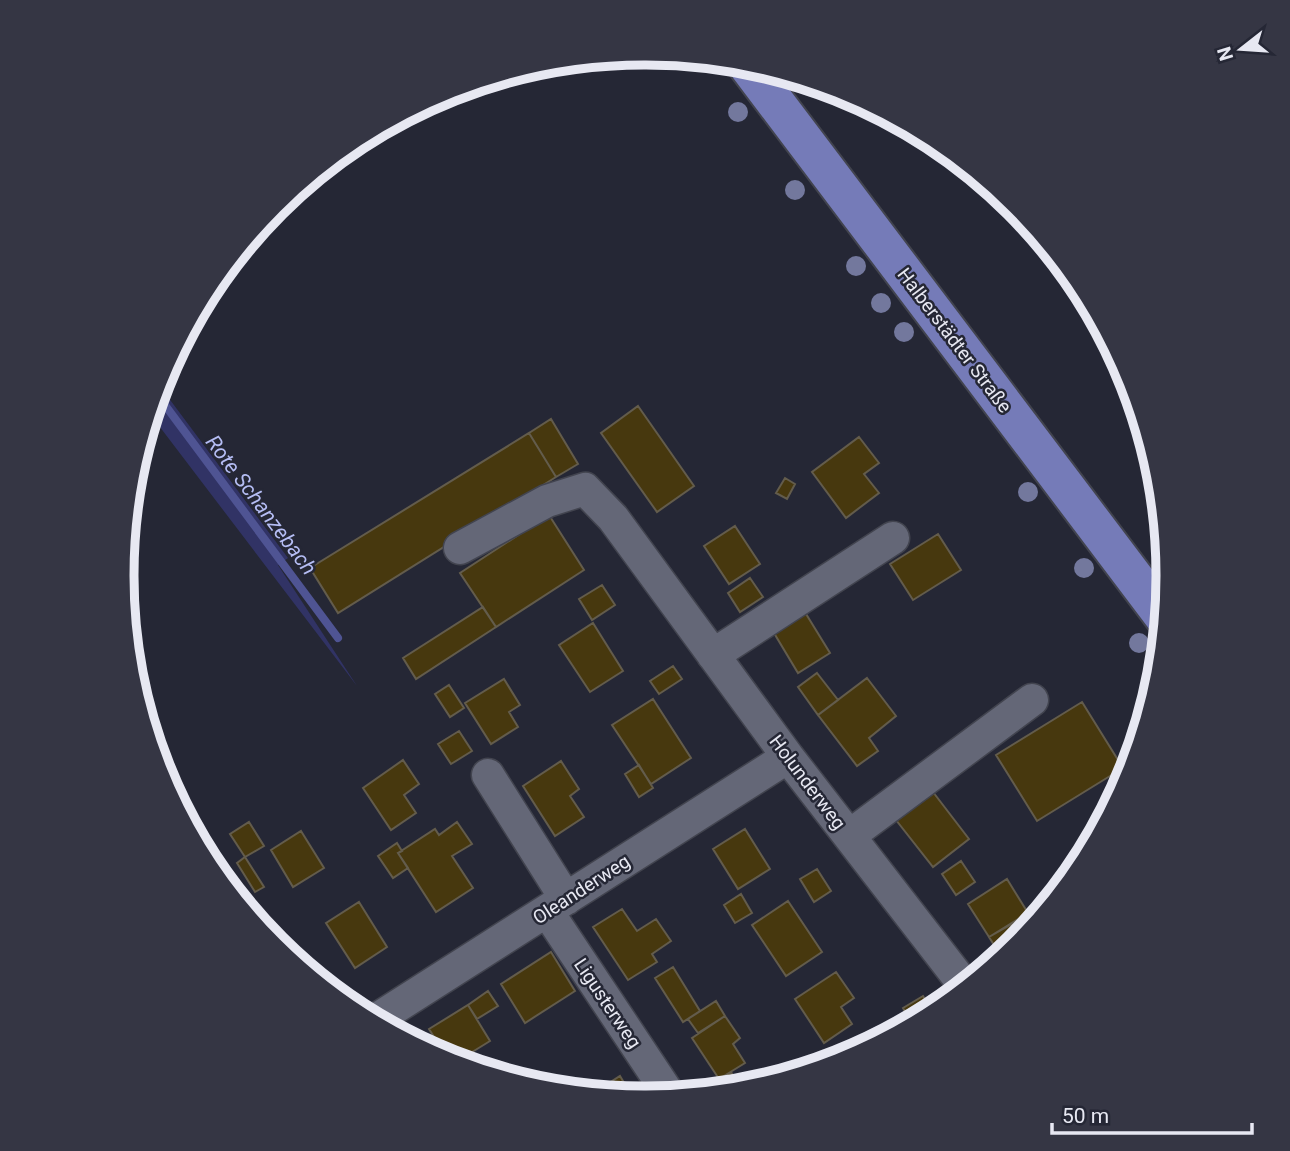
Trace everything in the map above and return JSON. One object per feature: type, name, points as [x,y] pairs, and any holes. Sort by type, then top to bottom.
[{"type":"main road","name":"Halberstädter Straße","points":[[757,78],[1155,605]]},
{"type":"street","name":"Holunderweg","points":[[460,548],[547,501],[585,489],[613,518],[788,757],[959,978]]},
{"type":"street","points":[[713,655],[893,538]]},
{"type":"street","points":[[849,836],[1032,700]]},
{"type":"street","name":"Oleanderweg","points":[[384,1014],[788,757]]},
{"type":"street","name":"Ligusterweg","points":[[488,775],[556,905],[664,1085]]},
{"type":"shaded area","points":[[167,396],[288,558],[278,565],[357,686],[157,424]]},
{"type":"building","points":[[638,406],[694,486],[657,512],[601,433]]},
{"type":"building","points":[[551,419],[578,464],[556,477],[529,433]]},
{"type":"building","points":[[529,433],[556,477],[338,613],[310,568]]},
{"type":"building","points":[[859,437],[879,463],[864,474],[879,493],[846,518],[812,472]]},
{"type":"building","points":[[785,478],[795,484],[787,499],[776,493]]},
{"type":"building","points":[[549,515],[584,570],[496,627],[460,573]]},
{"type":"building","points":[[735,526],[760,564],[729,584],[704,546]]},
{"type":"building","points":[[938,534],[961,570],[913,600],[890,564]]},
{"type":"building","points":[[750,578],[763,597],[740,612],[728,593]]},
{"type":"building","points":[[602,585],[615,605],[592,620],[579,599]]},
{"type":"building","points":[[483,607],[496,627],[416,679],[403,658]]},
{"type":"building","points":[[803,609],[830,653],[798,673],[771,628]]},
{"type":"building","points":[[593,623],[623,671],[590,692],[559,645]]},
{"type":"building","points":[[673,666],[682,679],[659,694],[650,681]]},
{"type":"building","points":[[817,673],[838,700],[818,715],[798,687]]},
{"type":"building","points":[[867,678],[896,716],[869,738],[878,751],[857,766],[818,715]]},
{"type":"building","points":[[504,679],[520,705],[509,712],[518,727],[491,744],[465,703]]},
{"type":"building","points":[[449,685],[464,708],[450,717],[435,694]]},
{"type":"building","points":[[653,699],[691,758],[651,784],[612,725]]},
{"type":"building","points":[[1082,702],[1120,763],[1117,772],[1037,821],[996,755]]},
{"type":"building","points":[[459,731],[472,751],[451,764],[438,744]]},
{"type":"building","points":[[403,760],[419,784],[404,795],[416,813],[391,830],[363,788]]},
{"type":"building","points":[[561,761],[579,789],[570,796],[584,817],[555,836],[523,786]]},
{"type":"building","points":[[639,765],[653,788],[639,797],[625,774]]},
{"type":"building","points":[[933,792],[969,839],[933,867],[896,820]]},
{"type":"building","points":[[249,822],[264,846],[245,857],[230,834]]},
{"type":"building","points":[[457,822],[472,844],[452,856],[473,888],[436,912],[398,853],[435,829],[439,835]]},
{"type":"building","points":[[745,829],[770,869],[738,889],[713,849]]},
{"type":"building","points":[[301,831],[324,868],[293,887],[271,850]]},
{"type":"building","points":[[397,843],[402,851],[398,853],[408,868],[393,878],[378,856]]},
{"type":"building","points":[[245,857],[264,887],[255,892],[237,863]]},
{"type":"building","points":[[961,861],[975,882],[956,895],[942,874]]},
{"type":"building","points":[[817,869],[831,891],[814,902],[800,879]]},
{"type":"building","points":[[1007,879],[1028,913],[989,937],[968,904]]},
{"type":"building","points":[[741,894],[752,913],[735,923],[724,905]]},
{"type":"building","points":[[788,901],[822,952],[786,976],[752,925]]},
{"type":"building","points":[[359,902],[387,947],[355,968],[326,923]]},
{"type":"building","points":[[622,909],[637,931],[656,919],[671,941],[652,954],[657,962],[628,980],[593,927]]},
{"type":"building","points":[[1012,924],[1014,928],[995,947],[989,937]]},
{"type":"building","points":[[551,952],[575,991],[525,1023],[501,984]]},
{"type":"building","points":[[673,967],[700,1011],[683,1022],[655,978]]},
{"type":"building","points":[[836,972],[854,998],[841,1007],[852,1024],[824,1043],[795,999]]},
{"type":"building","points":[[488,991],[498,1006],[477,1019],[468,1005]]},
{"type":"building","points":[[923,996],[926,1002],[907,1014],[903,1008]]},
{"type":"building","points":[[716,1001],[725,1016],[698,1033],[688,1019]]},
{"type":"building","points":[[468,1005],[490,1041],[469,1054],[437,1042],[429,1029]]},
{"type":"building","points":[[725,1016],[740,1038],[733,1044],[745,1063],[719,1079],[692,1038]]},
{"type":"building","points":[[731,1072],[734,1078],[720,1081]]},
{"type":"building","points":[[620,1076],[626,1085],[612,1085],[607,1085]]},
{"type":"waterway","name":"Rote Schanzebach","points":[[164,404],[338,638]]}]
